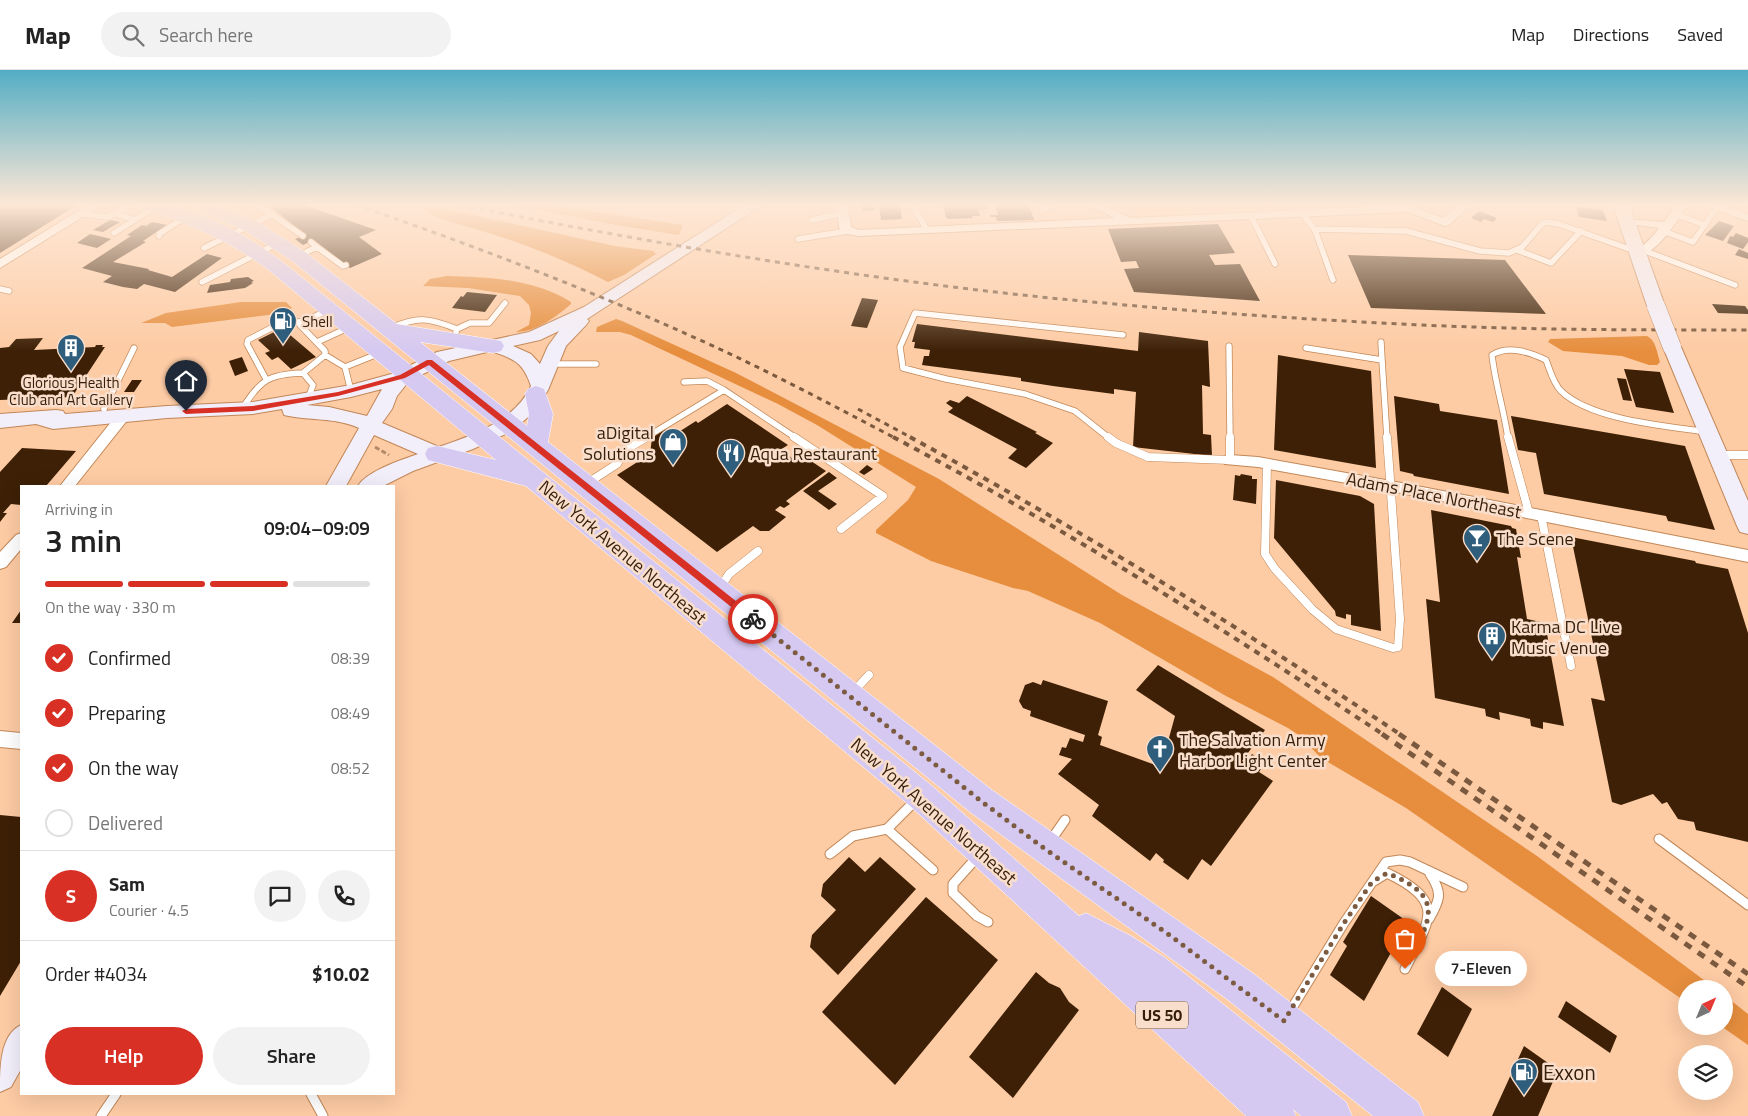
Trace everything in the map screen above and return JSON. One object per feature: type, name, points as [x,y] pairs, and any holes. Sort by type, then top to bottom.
[{"type":"highway","name":"New York Avenue Northeast","points":[[260,254],[380,352],[405,375],[537,480],[706,595],[859,685],[981,801],[1045,849],[1168,934],[1284,1021],[1404,1116]]},
{"type":"highway","name":"New York Avenue Northeast","points":[[309,254],[388,329],[584,485],[706,595],[826,717],[983,851],[1207,1056],[1276,1116]]},
{"type":"highway","points":[[388,329],[455,335],[493,346]]},
{"type":"highway","points":[[535,446],[542,414],[538,390]]},
{"type":"highway","points":[[437,454],[537,480]]},
{"type":"highway","points":[[826,717],[859,685]]},
{"type":"highway","points":[[1017,883],[1045,849]]},
{"type":"highway","points":[[1049,911],[1118,949],[1150,970],[1332,1116]]},
{"type":"main road","points":[[248,409],[351,391],[405,375],[430,362],[457,352],[493,346],[541,334],[590,311],[678,254]]},
{"type":"main road","points":[[1640,254],[1656,306],[1672,347],[1747,523]]},
{"type":"main road","points":[[370,485],[392,472],[465,445],[507,423],[525,410],[538,390],[563,338],[590,311]]},
{"type":"main road","points":[[493,346],[518,354],[528,360],[534,368],[538,390]]},
{"type":"main road","points":[[337,485],[369,434],[391,388],[405,375]]},
{"type":"main road","points":[[0,422],[41,419],[104,409],[124,415]]},
{"type":"main road","points":[[41,419],[53,422],[124,415],[248,409],[338,414],[354,418],[369,434],[390,435],[437,454]]},
{"type":"main road","points":[[0,1076],[20,1043]]},
{"type":"street","points":[[0,264],[17,254]]},
{"type":"street","points":[[68,485],[124,415]]},
{"type":"street","name":"Adams Place Northeast","points":[[1230,460],[1267,464],[1390,486],[1748,556]]},
{"type":"street","points":[[0,563],[20,539]]},
{"type":"street","points":[[0,739],[20,741]]},
{"type":"lane","points":[[202,282],[260,254]]},
{"type":"lane","points":[[326,254],[343,266],[346,265]]},
{"type":"lane","points":[[1270,254],[1275,264]]},
{"type":"lane","points":[[1323,254],[1333,280]]},
{"type":"lane","points":[[1526,254],[1551,264],[1560,254]]},
{"type":"lane","points":[[1649,254],[1735,285]]},
{"type":"lane","points":[[0,289],[9,291]]},
{"type":"lane","points":[[455,335],[470,323],[489,323],[505,303]]},
{"type":"lane","points":[[266,379],[247,344],[248,340],[275,326],[304,321],[329,310]]},
{"type":"lane","points":[[1123,335],[915,312],[900,347],[903,368],[946,379],[1025,394],[1075,411],[1116,442],[1148,456],[1230,460],[1229,346]]},
{"type":"lane","points":[[304,321],[300,325],[325,351],[325,355],[345,367],[351,391]]},
{"type":"lane","points":[[317,342],[350,327]]},
{"type":"lane","points":[[1267,464],[1265,554],[1275,569],[1313,610],[1336,629],[1392,648],[1398,647],[1400,630],[1387,419],[1380,342]]},
{"type":"lane","points":[[104,409],[134,348]]},
{"type":"lane","points":[[1306,348],[1382,360]]},
{"type":"lane","points":[[1571,666],[1535,514],[1509,444],[1504,408],[1494,373],[1492,355],[1502,350],[1528,352],[1546,360],[1561,391],[1587,408],[1608,415],[1709,432]]},
{"type":"lane","points":[[345,367],[380,352]]},
{"type":"lane","points":[[248,409],[255,388],[266,379],[279,374],[303,373],[325,355]]},
{"type":"lane","points":[[550,364],[596,364]]},
{"type":"lane","points":[[303,373],[313,385],[308,399]]},
{"type":"lane","points":[[684,382],[707,381],[724,390],[883,496],[841,529]]},
{"type":"lane","points":[[584,485],[617,464],[625,450],[724,390]]},
{"type":"lane","points":[[1719,455],[1748,455]]},
{"type":"lane","points":[[706,595],[758,551]]},
{"type":"lane","points":[[830,854],[853,836],[887,829],[920,796]]},
{"type":"lane","points":[[1045,849],[1065,820]]},
{"type":"lane","points":[[887,829],[933,870]]},
{"type":"lane","points":[[1659,839],[1748,905]]},
{"type":"lane","points":[[983,851],[953,884],[954,893],[977,916],[988,922]]},
{"type":"lane","points":[[1284,1021],[1344,923],[1386,862],[1398,859],[1413,862],[1429,872],[1463,887]]},
{"type":"lane","points":[[1405,969],[1441,898],[1438,885],[1429,872]]},
{"type":"lane","points":[[1372,882],[1387,873],[1408,882],[1422,894],[1429,909],[1428,922]]},
{"type":"lane","points":[[101,1116],[115,1095]]},
{"type":"lane","points":[[312,1095],[323,1116]]},
{"type":"path","points":[[369,434],[392,457]]},
{"type":"shaded area","points":[[546,254],[656,254],[624,275],[608,282]]},
{"type":"shaded area","points":[[447,276],[479,277],[527,284],[557,294],[571,302],[571,304],[538,327],[516,332],[529,325],[531,313],[529,305],[520,296],[468,288],[423,286],[430,279]]},
{"type":"shaded area","points":[[241,302],[286,302],[292,308],[284,313],[172,327],[165,323],[141,323],[166,313]]},
{"type":"shaded area","points":[[616,319],[622,321],[736,373],[939,479],[1122,595],[1273,677],[1537,856],[1704,980],[1678,980],[1678,996],[1406,808],[1321,758],[1300,736],[1288,728],[1226,696],[1100,623],[1028,591],[1013,588],[931,561],[876,533],[876,530],[908,500],[916,487],[817,425],[778,404],[631,335],[620,332],[596,332],[597,327]]},
{"type":"shaded area","points":[[1647,336],[1656,347],[1660,362],[1657,365],[1649,365],[1622,356],[1563,351],[1548,342],[1550,339]]},
{"type":"shaded area","points":[[1733,1002],[1748,1014],[1748,1045],[1733,1034]]},
{"type":"building","points":[[104,254],[127,254],[113,262],[149,269],[172,277],[207,254],[222,258],[175,292],[144,284],[137,289],[103,282],[112,276],[82,268]]},
{"type":"building","points":[[332,254],[382,254],[350,268]]},
{"type":"building","points":[[1118,254],[1224,254],[1209,255],[1215,265],[1240,264],[1260,301],[1134,292],[1124,269],[1139,268],[1136,261],[1121,262]]},
{"type":"building","points":[[1748,254],[1748,259],[1735,255]]},
{"type":"building","points":[[1348,255],[1505,260],[1546,314],[1371,308]]},
{"type":"building","points":[[248,277],[254,281],[245,288],[207,293],[210,285],[230,282],[231,279]]},
{"type":"building","points":[[467,292],[497,295],[485,312],[452,308],[461,296],[463,297]]},
{"type":"building","points":[[862,298],[878,300],[867,328],[851,326]]},
{"type":"building","points":[[1712,304],[1745,306],[1748,314],[1718,313]]},
{"type":"building","points":[[917,324],[1138,351],[1139,332],[1208,341],[1210,387],[1202,385],[1203,434],[1211,435],[1212,456],[1133,447],[1136,392],[1114,389],[1114,394],[1021,381],[1021,378],[922,365],[924,356],[929,356],[930,350],[914,348],[915,342],[912,342]]},
{"type":"building","name":"Shell","points":[[282,328],[316,357],[291,369],[278,357],[272,360],[265,353],[270,351],[258,340]]},
{"type":"building","points":[[43,338],[34,350],[95,347],[96,345],[103,345],[102,347],[105,347],[72,397],[0,400],[0,348],[9,347],[16,339]]},
{"type":"building","points":[[1278,355],[1371,371],[1376,468],[1274,450]]},
{"type":"building","points":[[242,357],[248,371],[235,376],[229,361]]},
{"type":"building","points":[[1624,369],[1660,372],[1674,413],[1636,407]]},
{"type":"building","points":[[1617,378],[1626,379],[1632,401],[1623,400]]},
{"type":"building","points":[[132,380],[142,380],[134,392],[124,392]]},
{"type":"building","points":[[967,396],[1037,432],[1035,433],[1053,443],[1026,468],[1008,458],[1017,449],[948,412],[953,408],[946,403],[950,400],[959,403]]},
{"type":"building","points":[[1394,396],[1439,404],[1440,411],[1497,420],[1509,494],[1414,476],[1413,474],[1400,471]]},
{"type":"building","points":[[727,404],[788,445],[780,450],[792,458],[799,453],[826,471],[786,501],[790,504],[784,508],[780,506],[775,510],[786,517],[769,531],[760,531],[753,526],[717,552],[617,475],[650,454],[652,438],[665,429],[674,435],[696,421],[698,423]]},
{"type":"building","points":[[1511,416],[1685,446],[1715,530],[1668,521],[1666,516],[1544,494],[1536,453],[1518,450]]},
{"type":"building","points":[[22,448],[76,451],[47,485],[20,485],[20,505],[11,504],[3,513],[7,513],[0,522],[0,472]]},
{"type":"building","points":[[867,465],[873,469],[864,475],[859,472]]},
{"type":"building","points":[[829,472],[837,478],[818,491],[837,504],[829,510],[803,491]]},
{"type":"building","points":[[1241,474],[1257,479],[1256,504],[1233,500],[1235,475],[1240,476]]},
{"type":"building","points":[[1276,480],[1360,496],[1374,504],[1381,631],[1351,625],[1351,615],[1346,614],[1346,619],[1336,616],[1335,611],[1274,538]]},
{"type":"building","name":"Karma DC Live Music Venue","points":[[1431,510],[1511,526],[1516,529],[1521,558],[1517,557],[1527,619],[1545,623],[1564,726],[1543,722],[1543,729],[1531,726],[1530,719],[1499,712],[1500,720],[1486,716],[1485,709],[1435,698],[1426,599],[1440,602]]},
{"type":"building","points":[[1571,537],[1728,569],[1748,633],[1748,842],[1696,830],[1694,822],[1678,819],[1667,802],[1662,804],[1653,794],[1621,805],[1612,802],[1591,698],[1605,701]]},
{"type":"building","points":[[20,611],[20,623],[12,623]]},
{"type":"building","name":"The Salvation Army Harbor Light Center","points":[[1158,665],[1265,730],[1242,761],[1246,763],[1252,754],[1265,763],[1259,772],[1273,781],[1211,866],[1202,859],[1188,880],[1163,862],[1164,860],[1156,853],[1150,861],[1092,816],[1099,805],[1058,774],[1072,759],[1059,755],[1062,747],[1066,748],[1070,738],[1083,742],[1085,735],[1030,716],[1031,711],[1023,708],[1019,701],[1025,685],[1033,682],[1041,685],[1043,680],[1108,701],[1098,735],[1102,737],[1100,745],[1161,767],[1175,716],[1136,690]]},
{"type":"building","points":[[0,815],[20,817],[20,963],[0,996]]},
{"type":"building","points":[[849,857],[865,872],[880,857],[916,889],[838,975],[810,947],[812,935],[836,910],[821,896],[823,884]]},
{"type":"building","points":[[1371,896],[1408,922],[1364,1001],[1330,975],[1347,946],[1343,942]]},
{"type":"building","points":[[926,897],[998,960],[895,1085],[822,1012]]},
{"type":"building","points":[[1036,972],[1049,983],[1060,988],[1069,1002],[1079,1010],[1013,1098],[969,1057]]},
{"type":"building","points":[[1442,987],[1472,1009],[1448,1057],[1417,1034]]},
{"type":"building","points":[[1566,1001],[1617,1036],[1610,1053],[1558,1017]]},
{"type":"building","name":"Exxon","points":[[1524,1046],[1558,1070],[1538,1116],[1492,1116]]},
{"type":"railway","points":[[490,254],[609,300],[717,348],[895,438]]},
{"type":"railway","points":[[728,254],[942,286],[1104,303],[1263,316],[1463,327],[1748,330]]},
{"type":"railway","points":[[858,409],[912,438]]},
{"type":"railway","points":[[893,437],[1019,506],[1142,580],[1384,735]]},
{"type":"railway","points":[[910,437],[1035,507],[1159,580],[1281,656],[1401,735]]},
{"type":"railway","points":[[1382,734],[1748,987]]},
{"type":"railway","points":[[1399,734],[1748,974]]},
{"type":"way so far","points":[[753,619],[981,801],[1045,849],[1168,934],[1284,1021],[1344,923],[1372,882],[1387,873],[1408,882],[1422,894],[1429,909],[1428,922],[1405,969]]},
{"type":"place","name":"Shell","points":[[283,345]]},
{"type":"place","name":"Glorious Health Club and Art Gallery","points":[[71,372]]},
{"type":"place","name":"aDigital Solutions","points":[[673,466]]},
{"type":"place","name":"Aqua Restaurant","points":[[731,477]]},
{"type":"place","name":"The Scene","points":[[1477,562]]},
{"type":"place","name":"Karma DC Live Music Venue","points":[[1492,660]]},
{"type":"place","name":"The Salvation Army Harbor Light Center","points":[[1160,773]]},
{"type":"place","name":"7-Eleven","points":[[1405,969]]},
{"type":"place","name":"Exxon","points":[[1524,1096]]},
{"type":"route","points":[[186,411],[253,408],[338,394],[402,377],[430,362],[753,619]]}]
